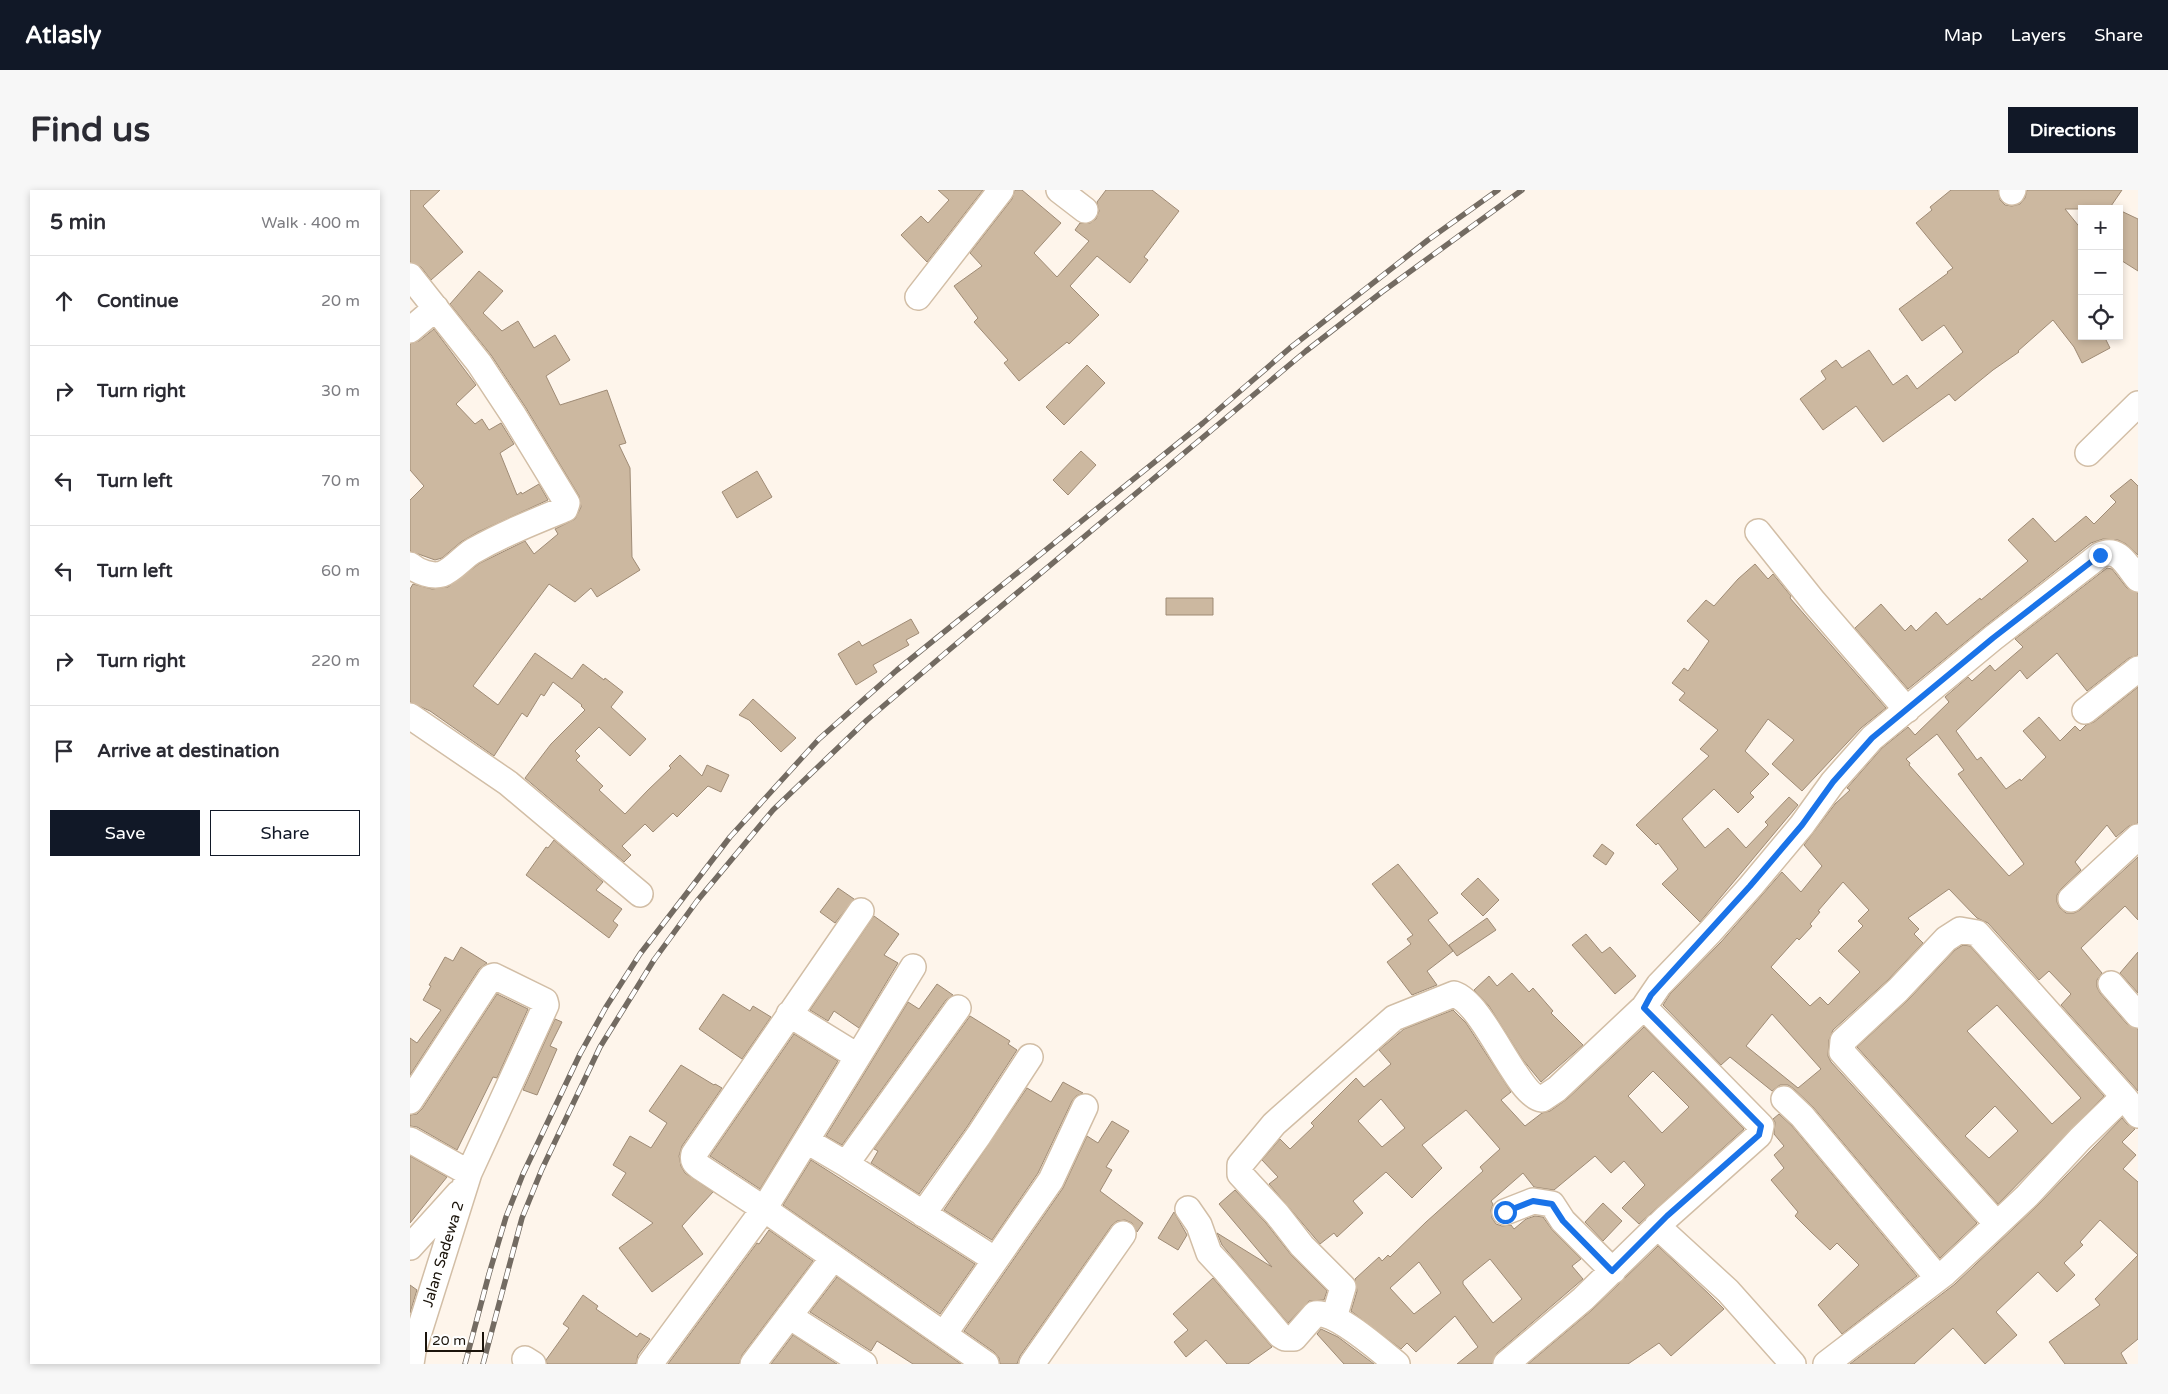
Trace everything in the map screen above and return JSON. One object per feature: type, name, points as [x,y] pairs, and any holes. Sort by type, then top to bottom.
[{"type":"street","points":[[918,297],[1001,190]]},
{"type":"street","points":[[1059,190],[1085,210]]},
{"type":"street","points":[[410,276],[479,363],[567,503],[565,509],[511,531],[471,552],[444,573],[434,575],[416,570],[410,565]]},
{"type":"street","points":[[410,330],[436,308]]},
{"type":"street","points":[[2088,453],[2138,404]]},
{"type":"street","points":[[1758,532],[1814,602],[1907,710]]},
{"type":"street","points":[[1334,1318],[1343,1287],[1302,1246],[1277,1214],[1240,1174],[1240,1165],[1274,1124],[1394,1018],[1454,994],[1462,997],[1476,1011],[1502,1054],[1534,1096],[1542,1099],[1557,1089],[1644,1008],[1659,985],[1716,926],[1796,832],[1840,774],[1872,738],[1993,638],[2100,555],[2108,552],[2117,554],[2138,579]]},
{"type":"street","points":[[2084,711],[2138,669]]},
{"type":"street","points":[[410,716],[508,783],[640,894]]},
{"type":"street","points":[[2071,899],[2138,837]]},
{"type":"street","points":[[861,911],[694,1154],[694,1162],[986,1364]]},
{"type":"street","points":[[1997,1224],[1842,1052],[1843,1041],[1898,990],[1946,939],[1960,930],[1977,933],[2131,1107]]},
{"type":"street","points":[[650,1364],[764,1209],[913,967]]},
{"type":"street","points":[[410,1101],[491,977],[494,976],[545,1001],[546,1005],[466,1180],[410,1247]]},
{"type":"street","points":[[2111,984],[2138,1016]]},
{"type":"street","points":[[846,1164],[958,1008]]},
{"type":"street","points":[[1506,1364],[1583,1299],[1657,1226],[1759,1135],[1762,1130],[1761,1126],[1644,1008]]},
{"type":"street","points":[[789,1014],[857,1056]]},
{"type":"street","points":[[923,1214],[979,1135],[1030,1057]]},
{"type":"street","points":[[1784,1099],[1802,1116],[1937,1277]]},
{"type":"street","points":[[1826,1364],[1937,1277],[1997,1224],[2027,1196],[2080,1139],[2115,1105],[2131,1107]]},
{"type":"street","points":[[944,1334],[994,1259],[1051,1180],[1085,1107]]},
{"type":"street","points":[[410,1140],[466,1180]]},
{"type":"street","points":[[807,1141],[994,1259]]},
{"type":"street","name":"Jalan Sadewa 2","points":[[411,1357],[466,1180]]},
{"type":"street","points":[[1505,1212],[1533,1201],[1552,1204],[1563,1221],[1612,1271]]},
{"type":"street","points":[[1188,1209],[1199,1225],[1209,1254],[1280,1335],[1285,1338],[1294,1338],[1315,1314],[1321,1313],[1334,1318],[1397,1364]]},
{"type":"street","points":[[1657,1226],[1728,1291],[1793,1364]]},
{"type":"street","points":[[1032,1364],[1123,1234]]},
{"type":"street","points":[[753,1364],[833,1258]]},
{"type":"street","points":[[789,1316],[864,1364]]},
{"type":"building","points":[[410,190],[440,190],[423,206],[463,252],[431,280],[421,267],[410,262]]},
{"type":"building","points":[[938,190],[983,190],[927,262],[901,235],[921,216],[928,223],[949,200]]},
{"type":"building","points":[[1015,190],[1022,190],[1061,223],[1034,253],[1057,277],[1089,241],[1075,230],[1080,223],[1090,223],[1096,219],[1099,211],[1097,202],[1106,190],[1152,190],[1179,211],[1144,257],[1148,260],[1130,283],[1097,256],[1070,286],[1099,315],[1069,344],[1067,342],[1019,381],[1004,363],[1008,360],[974,322],[978,318],[954,286],[982,266],[970,253],[1012,199]]},
{"type":"building","points":[[1951,190],[1998,190],[2000,200],[2005,205],[2012,206],[2020,204],[2025,198],[2027,190],[2122,190],[2112,205],[2078,205],[2078,209],[2065,209],[2078,225],[2078,340],[2106,340],[2110,348],[2082,363],[2074,347],[2053,320],[2019,352],[1993,370],[1955,401],[1949,394],[1883,442],[1856,406],[1823,430],[1800,399],[1826,379],[1821,371],[1836,360],[1842,368],[1869,350],[1893,385],[1907,375],[1917,389],[1963,352],[1944,325],[1922,341],[1899,309],[1953,268],[1916,223],[1932,210],[1930,207]]},
{"type":"building","points":[[2123,212],[2138,219],[2138,271],[2123,262]]},
{"type":"building","points":[[479,271],[503,291],[483,313],[502,331],[518,321],[534,348],[555,335],[570,360],[546,376],[560,405],[607,390],[626,443],[619,445],[630,468],[632,557],[640,570],[597,597],[591,588],[575,602],[549,584],[473,686],[498,705],[535,653],[572,679],[583,664],[623,692],[611,707],[646,739],[630,756],[599,727],[575,751],[580,756],[576,760],[603,786],[599,790],[625,814],[671,768],[669,766],[680,755],[702,776],[707,765],[729,775],[721,792],[708,786],[677,817],[673,813],[653,832],[645,824],[622,846],[631,855],[624,862],[525,778],[551,744],[585,710],[582,705],[553,682],[544,696],[541,694],[527,717],[522,713],[494,756],[430,711],[410,702],[410,589],[413,584],[432,589],[448,587],[480,563],[525,541],[534,554],[558,534],[555,529],[575,519],[581,507],[579,496],[526,408],[491,355],[450,304]]},
{"type":"building","points":[[434,329],[476,385],[456,404],[475,424],[482,419],[489,430],[501,423],[514,444],[500,453],[517,495],[539,484],[548,500],[478,532],[461,542],[442,558],[435,560],[410,551],[410,500],[424,486],[410,470],[410,344],[419,341]]},
{"type":"building","points":[[1087,365],[1105,383],[1064,425],[1046,407]]},
{"type":"building","points":[[1081,451],[1096,465],[1068,495],[1053,480]]},
{"type":"building","points":[[757,471],[772,497],[737,518],[722,492]]},
{"type":"building","points":[[2131,479],[2138,486],[2138,555],[2126,544],[2118,540],[2103,539],[2091,543],[1908,689],[1855,628],[1881,604],[1905,631],[1911,625],[1916,631],[1936,612],[1947,625],[2028,561],[2008,540],[2033,518],[2055,542],[2086,516],[2094,524],[2116,502],[2110,496]]},
{"type":"building","points":[[1755,564],[1768,579],[1773,574],[1791,596],[1790,598],[1886,708],[1861,728],[1802,791],[1772,764],[1794,740],[1768,719],[1745,751],[1769,774],[1750,793],[1754,797],[1738,813],[1714,789],[1682,819],[1705,848],[1728,828],[1746,848],[1768,825],[1765,822],[1789,797],[1798,805],[1700,922],[1662,884],[1678,869],[1658,843],[1656,845],[1636,825],[1709,756],[1700,749],[1718,730],[1679,700],[1685,693],[1672,683],[1684,668],[1688,671],[1709,641],[1687,621],[1706,600],[1714,606],[1738,579]]},
{"type":"building","points":[[2107,568],[2112,569],[2127,588],[2138,593],[2138,655],[2129,658],[2087,691],[2057,653],[2027,679],[2020,670],[1956,731],[1977,760],[1981,757],[2006,789],[2020,779],[2021,781],[2046,757],[2023,731],[2039,717],[2060,741],[2075,726],[2080,731],[2138,687],[2138,823],[2129,826],[2116,837],[2107,825],[2075,862],[2081,870],[2061,889],[2057,895],[2057,902],[2066,913],[2074,913],[2080,910],[2138,857],[2138,920],[2125,906],[2081,948],[2102,973],[2097,980],[2097,987],[2100,993],[2127,1024],[2138,1029],[2138,1091],[2061,1005],[2071,994],[2049,971],[2039,980],[1988,923],[1977,918],[1949,889],[1908,918],[1919,929],[1914,934],[1923,943],[1888,980],[1833,1030],[1829,1040],[1828,1056],[1831,1062],[1977,1223],[1940,1258],[1813,1107],[1794,1089],[1788,1085],[1780,1085],[1772,1091],[1730,1057],[1721,1065],[1663,1005],[1670,994],[1721,942],[1782,872],[1801,892],[1822,866],[1804,845],[1835,804],[1850,790],[1847,788],[1882,748],[1908,727],[1915,735],[1949,702],[1945,697],[1968,677],[1972,681],[1990,665],[1995,671],[2023,647],[2015,639]],"holes":[[[1937,734],[1964,770],[1958,774],[2024,864],[2009,876],[1909,765],[1910,763],[1906,759]],[[1843,882],[1869,910],[1858,921],[1863,926],[1838,951],[1860,972],[1828,1005],[1820,997],[1810,1006],[1771,967],[1797,938],[1799,940],[1812,926],[1810,924],[1820,912],[1818,911]],[[1772,1014],[1821,1069],[1798,1088],[1746,1046]]]},
{"type":"building","points":[[1166,598],[1213,598],[1213,615],[1166,615]]},
{"type":"building","points":[[911,619],[919,633],[906,640],[909,645],[873,665],[877,672],[856,685],[838,654],[859,641],[862,646]]},
{"type":"building","points":[[753,699],[796,738],[781,752],[749,720],[739,715]]},
{"type":"building","points":[[554,840],[603,882],[596,890],[622,909],[613,921],[618,925],[609,938],[526,875],[546,847],[548,848]]},
{"type":"building","points":[[1602,844],[1614,853],[1606,865],[1593,856]]},
{"type":"building","points":[[1398,864],[1438,913],[1428,920],[1453,951],[1427,971],[1437,985],[1412,995],[1387,962],[1411,944],[1407,939],[1413,935],[1372,884]]},
{"type":"building","points":[[1478,878],[1499,900],[1483,916],[1461,894]]},
{"type":"building","points":[[838,888],[854,899],[835,923],[820,912]]},
{"type":"building","points":[[874,916],[899,934],[884,955],[898,963],[859,1028],[834,1011],[828,1021],[810,1010]]},
{"type":"building","points":[[1487,918],[1496,930],[1457,956],[1449,945]]},
{"type":"building","points":[[1586,934],[1602,953],[1610,947],[1636,976],[1615,994],[1572,945]]},
{"type":"building","points":[[1963,945],[1970,946],[2104,1096],[1998,1204],[1857,1047],[1908,1000],[1955,950]],"holes":[[[1997,1005],[2081,1098],[2052,1124],[1967,1031]],[[1995,1106],[2018,1131],[1989,1158],[1965,1136]]]},
{"type":"building","points":[[461,947],[487,963],[479,969],[410,1075],[410,1038],[417,1043],[441,1010],[423,1000],[445,957],[453,961]]},
{"type":"building","points":[[2138,952],[2138,993],[2120,973]]},
{"type":"building","points":[[1512,973],[1529,992],[1533,988],[1553,1011],[1551,1013],[1583,1045],[1541,1082],[1523,1060],[1489,1006],[1474,990],[1489,976],[1497,986]]},
{"type":"building","points":[[937,984],[953,995],[946,1000],[842,1145],[826,1136],[908,1002],[919,1009]]},
{"type":"building","points":[[497,994],[528,1009],[497,1078],[493,1077],[457,1150],[417,1127],[410,1126],[410,1115],[417,1114],[422,1109]]},
{"type":"building","points":[[723,994],[750,1011],[753,1006],[771,1017],[742,1059],[699,1029]]},
{"type":"building","points":[[1453,1010],[1466,1023],[1511,1092],[1501,1100],[1525,1126],[1542,1113],[1550,1111],[1567,1099],[1644,1027],[1744,1129],[1639,1224],[1622,1208],[1645,1185],[1624,1161],[1611,1173],[1595,1156],[1554,1190],[1534,1187],[1523,1173],[1491,1201],[1493,1204],[1491,1210],[1492,1218],[1496,1224],[1502,1226],[1511,1225],[1514,1229],[1526,1219],[1535,1216],[1543,1217],[1553,1231],[1581,1259],[1572,1266],[1583,1279],[1497,1353],[1492,1364],[1457,1364],[1478,1347],[1455,1316],[1416,1352],[1407,1343],[1401,1349],[1351,1311],[1357,1291],[1355,1279],[1379,1257],[1382,1261],[1388,1255],[1390,1257],[1483,1171],[1480,1167],[1500,1149],[1466,1110],[1422,1145],[1442,1168],[1412,1198],[1386,1172],[1353,1201],[1363,1213],[1337,1237],[1334,1233],[1320,1244],[1269,1184],[1278,1177],[1262,1160],[1280,1139],[1290,1149],[1314,1126],[1311,1123],[1356,1078],[1364,1087],[1391,1064],[1379,1050],[1404,1029]],"holes":[[[1653,1071],[1689,1107],[1662,1133],[1628,1096]],[[1381,1099],[1405,1128],[1382,1147],[1358,1121]],[[1490,1259],[1522,1299],[1493,1323],[1463,1284],[1463,1281]],[[1419,1262],[1441,1293],[1414,1314],[1390,1288]]]},
{"type":"building","points":[[970,1016],[1010,1041],[1008,1044],[1017,1050],[967,1127],[919,1194],[871,1163],[878,1151],[874,1149]]},
{"type":"building","points":[[555,1019],[562,1022],[550,1046],[557,1049],[537,1095],[523,1090]]},
{"type":"building","points":[[794,1034],[838,1061],[760,1189],[710,1156]]},
{"type":"building","points":[[681,1065],[722,1088],[682,1146],[679,1156],[685,1173],[713,1192],[682,1226],[703,1254],[652,1292],[619,1248],[653,1223],[612,1195],[626,1173],[613,1165],[630,1136],[651,1148],[667,1123],[649,1111]]},
{"type":"building","points":[[1063,1082],[1083,1093],[1076,1096],[1072,1101],[1038,1173],[992,1240],[944,1210],[1027,1088],[1051,1102]]},
{"type":"building","points":[[1779,1114],[1792,1126],[1917,1276],[1842,1334],[1818,1305],[1859,1265],[1837,1243],[1830,1250],[1811,1232],[1795,1216],[1798,1212],[1771,1180],[1784,1168],[1774,1155],[1784,1146],[1774,1134],[1775,1122],[1773,1119]]},
{"type":"building","points":[[2122,1118],[2135,1129],[2122,1142],[2136,1155],[2123,1169],[2138,1182],[2138,1255],[2100,1220],[2080,1242],[2083,1245],[2064,1263],[2075,1275],[2057,1292],[2038,1272],[1996,1312],[2017,1335],[1985,1364],[1953,1328],[1914,1364],[1850,1364],[1955,1284],[2037,1206]]},
{"type":"building","points":[[1112,1121],[1129,1131],[1106,1167],[1112,1170],[1100,1191],[1143,1223],[1137,1232],[1132,1223],[1125,1220],[1117,1221],[1112,1225],[1020,1356],[1017,1364],[1000,1364],[999,1358],[994,1352],[964,1331],[1063,1188],[1087,1136],[1098,1143]]},
{"type":"building","points":[[410,1156],[447,1177],[410,1223]]},
{"type":"building","points":[[811,1160],[975,1264],[940,1314],[783,1205]]},
{"type":"building","points":[[1235,1190],[1266,1223],[1292,1256],[1327,1291],[1324,1300],[1309,1301],[1288,1323],[1222,1245],[1217,1233],[1272,1267],[1219,1204]]},
{"type":"building","points":[[1603,1203],[1622,1221],[1603,1241],[1585,1222]]},
{"type":"building","points":[[1174,1212],[1187,1235],[1178,1250],[1158,1238]]},
{"type":"building","points":[[769,1230],[813,1261],[742,1355],[739,1364],[668,1364],[757,1243],[759,1244]]},
{"type":"building","points":[[1658,1246],[1724,1309],[1671,1356],[1659,1343],[1628,1364],[1528,1364],[1592,1310]]},
{"type":"building","points":[[2138,1255],[2138,1339],[2121,1353],[2127,1364],[2065,1364],[2049,1342],[2100,1305],[2095,1299]]},
{"type":"building","points":[[837,1277],[961,1364],[913,1364],[877,1341],[871,1351],[810,1312]]},
{"type":"building","points":[[1213,1278],[1272,1347],[1248,1364],[1227,1364],[1206,1340],[1186,1357],[1174,1342],[1188,1330],[1173,1314]]},
{"type":"building","points":[[410,1285],[417,1290],[410,1313]]},
{"type":"building","points":[[583,1295],[598,1306],[596,1309],[637,1337],[640,1333],[650,1339],[638,1355],[636,1364],[547,1364],[546,1360],[569,1328],[563,1324]]},
{"type":"building","points":[[1321,1329],[1338,1337],[1374,1364],[1344,1364],[1317,1334]]},
{"type":"building","points":[[793,1335],[837,1364],[771,1364]]},
{"type":"railway","points":[[465,1364],[506,1217],[523,1174],[580,1054],[606,1007],[640,954],[730,837],[819,739],[897,670],[1203,423],[1290,348],[1428,240],[1498,190]]},
{"type":"railway","points":[[483,1364],[522,1218],[542,1169],[600,1047],[654,960],[697,901],[773,810],[867,720],[1306,351],[1382,292],[1522,190]]},
{"type":"route","points":[[1505,1212],[1533,1201],[1544,1201],[1552,1204],[1563,1221],[1612,1271],[1667,1216],[1759,1135],[1762,1130],[1761,1126],[1644,1008],[1651,995],[1750,886],[1802,825],[1833,782],[1872,738],[1993,638],[2100,555]]}]
